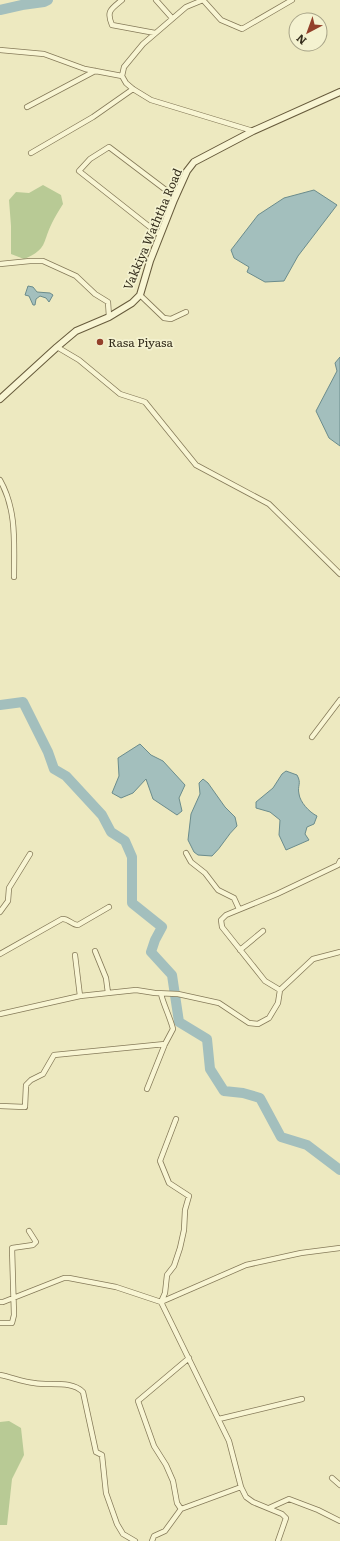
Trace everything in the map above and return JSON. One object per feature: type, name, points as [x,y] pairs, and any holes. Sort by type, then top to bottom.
[{"type":"street","points":[[122,0],[111,9],[109,17],[112,25],[155,33]]},
{"type":"street","points":[[156,0],[172,18]]},
{"type":"street","points":[[253,131],[151,100],[126,83],[122,76],[124,67],[143,44],[172,18],[186,7],[203,0],[221,20],[242,29],[292,0]]},
{"type":"street","points":[[0,50],[44,54],[95,71],[122,76]]},
{"type":"street","points":[[27,107],[95,71]]},
{"type":"street","points":[[31,152],[93,117],[133,89]]},
{"type":"street","name":"Vakkiya Waththa Road","points":[[0,399],[76,331],[109,317],[140,295],[160,234],[175,197],[187,171],[194,162],[253,131],[340,92]]},
{"type":"street","points":[[160,234],[79,171],[90,159],[109,147],[175,197]]},
{"type":"street","points":[[0,264],[43,261],[76,276],[95,294],[108,302],[109,317]]},
{"type":"street","points":[[140,295],[164,318],[171,319],[186,312]]},
{"type":"street","points":[[57,347],[79,360],[120,394],[145,402],[196,465],[269,504],[340,574]]},
{"type":"street","points":[[0,480],[12,511],[14,526],[14,577]]},
{"type":"street","points":[[312,737],[340,700]]},
{"type":"street","points":[[186,853],[191,862],[205,873],[218,890],[234,898],[239,909]]},
{"type":"street","points":[[0,912],[8,901],[9,888],[30,854]]},
{"type":"street","points":[[280,990],[265,981],[222,927],[221,920],[223,917],[239,909],[283,891],[338,865],[340,862]]},
{"type":"street","points":[[0,954],[62,920],[66,919],[78,925],[109,907]]},
{"type":"street","points":[[240,950],[263,931]]},
{"type":"street","points":[[95,950],[106,978],[108,993]]},
{"type":"street","points":[[0,1014],[80,996],[136,990],[161,994],[178,994],[219,1003],[249,1023],[258,1024],[269,1018],[278,1003],[280,990],[312,959],[340,952]]},
{"type":"street","points":[[75,955],[80,996]]},
{"type":"street","points":[[147,1089],[165,1044],[173,1029],[170,1018],[164,1008],[161,994]]},
{"type":"street","points":[[0,1106],[26,1107],[26,1085],[31,1080],[43,1074],[54,1056],[165,1044]]},
{"type":"street","points":[[161,1302],[165,1293],[167,1275],[174,1266],[180,1248],[184,1230],[185,1210],[189,1196],[169,1183],[160,1160],[176,1119]]},
{"type":"street","points":[[0,1323],[12,1323],[14,1315],[12,1248],[33,1245],[36,1242],[29,1231]]},
{"type":"street","points":[[0,1302],[64,1278],[69,1278],[116,1287],[161,1302],[246,1265],[301,1253],[340,1248]]},
{"type":"street","points":[[161,1302],[229,1441],[241,1487],[246,1497],[253,1502],[282,1514],[286,1518],[278,1541]]},
{"type":"street","points":[[181,1509],[177,1503],[166,1465],[154,1446],[138,1401],[189,1358]]},
{"type":"street","points":[[0,1374],[34,1383],[72,1385],[78,1387],[83,1392],[96,1452],[102,1455],[106,1493],[117,1524],[123,1534],[135,1541]]},
{"type":"street","points":[[218,1419],[302,1399]]},
{"type":"street","points":[[332,1478],[340,1485]]},
{"type":"street","points":[[152,1541],[154,1536],[165,1531],[181,1509],[241,1487]]},
{"type":"street","points":[[269,1508],[289,1500],[318,1510],[340,1521]]},
{"type":"green space","points":[[43,185],[61,195],[63,204],[52,223],[41,248],[24,259],[11,254],[9,200],[16,192],[29,193]]},
{"type":"green space","points":[[9,1421],[21,1428],[24,1455],[12,1479],[7,1525],[0,1525],[0,1422]]},
{"type":"water","points":[[314,190],[337,205],[298,256],[284,281],[265,282],[247,272],[249,267],[234,258],[231,250],[258,215],[284,198]]},
{"type":"water","points":[[28,286],[33,287],[37,292],[50,293],[53,295],[49,302],[46,298],[40,296],[36,299],[35,305],[33,305],[29,296],[25,295]]},
{"type":"water","points":[[340,357],[340,446],[329,438],[316,411],[337,371],[335,363]]},
{"type":"water","points":[[140,744],[151,755],[163,761],[185,785],[179,798],[182,811],[177,815],[153,799],[146,779],[133,793],[121,798],[112,793],[119,776],[118,758]]},
{"type":"water","points":[[286,771],[297,775],[301,800],[308,809],[317,816],[314,824],[307,827],[305,834],[309,840],[286,850],[279,835],[280,820],[270,812],[256,808],[256,802],[273,788],[282,774]]},
{"type":"water","points":[[203,779],[208,783],[225,807],[235,817],[237,826],[212,856],[198,855],[194,852],[188,840],[191,814],[200,794],[199,783]]},
{"type":"waterway","points":[[0,10],[48,0]]},
{"type":"waterway","points":[[0,705],[23,702],[48,752],[54,769],[66,776],[102,815],[111,832],[125,841],[132,857],[132,903],[162,927],[151,952],[172,975],[179,1022],[207,1039],[210,1069],[224,1091],[243,1093],[260,1098],[281,1137],[307,1145],[340,1170]]},
{"type":"place","name":"Rasa Piyasa","points":[[100,342]]}]
